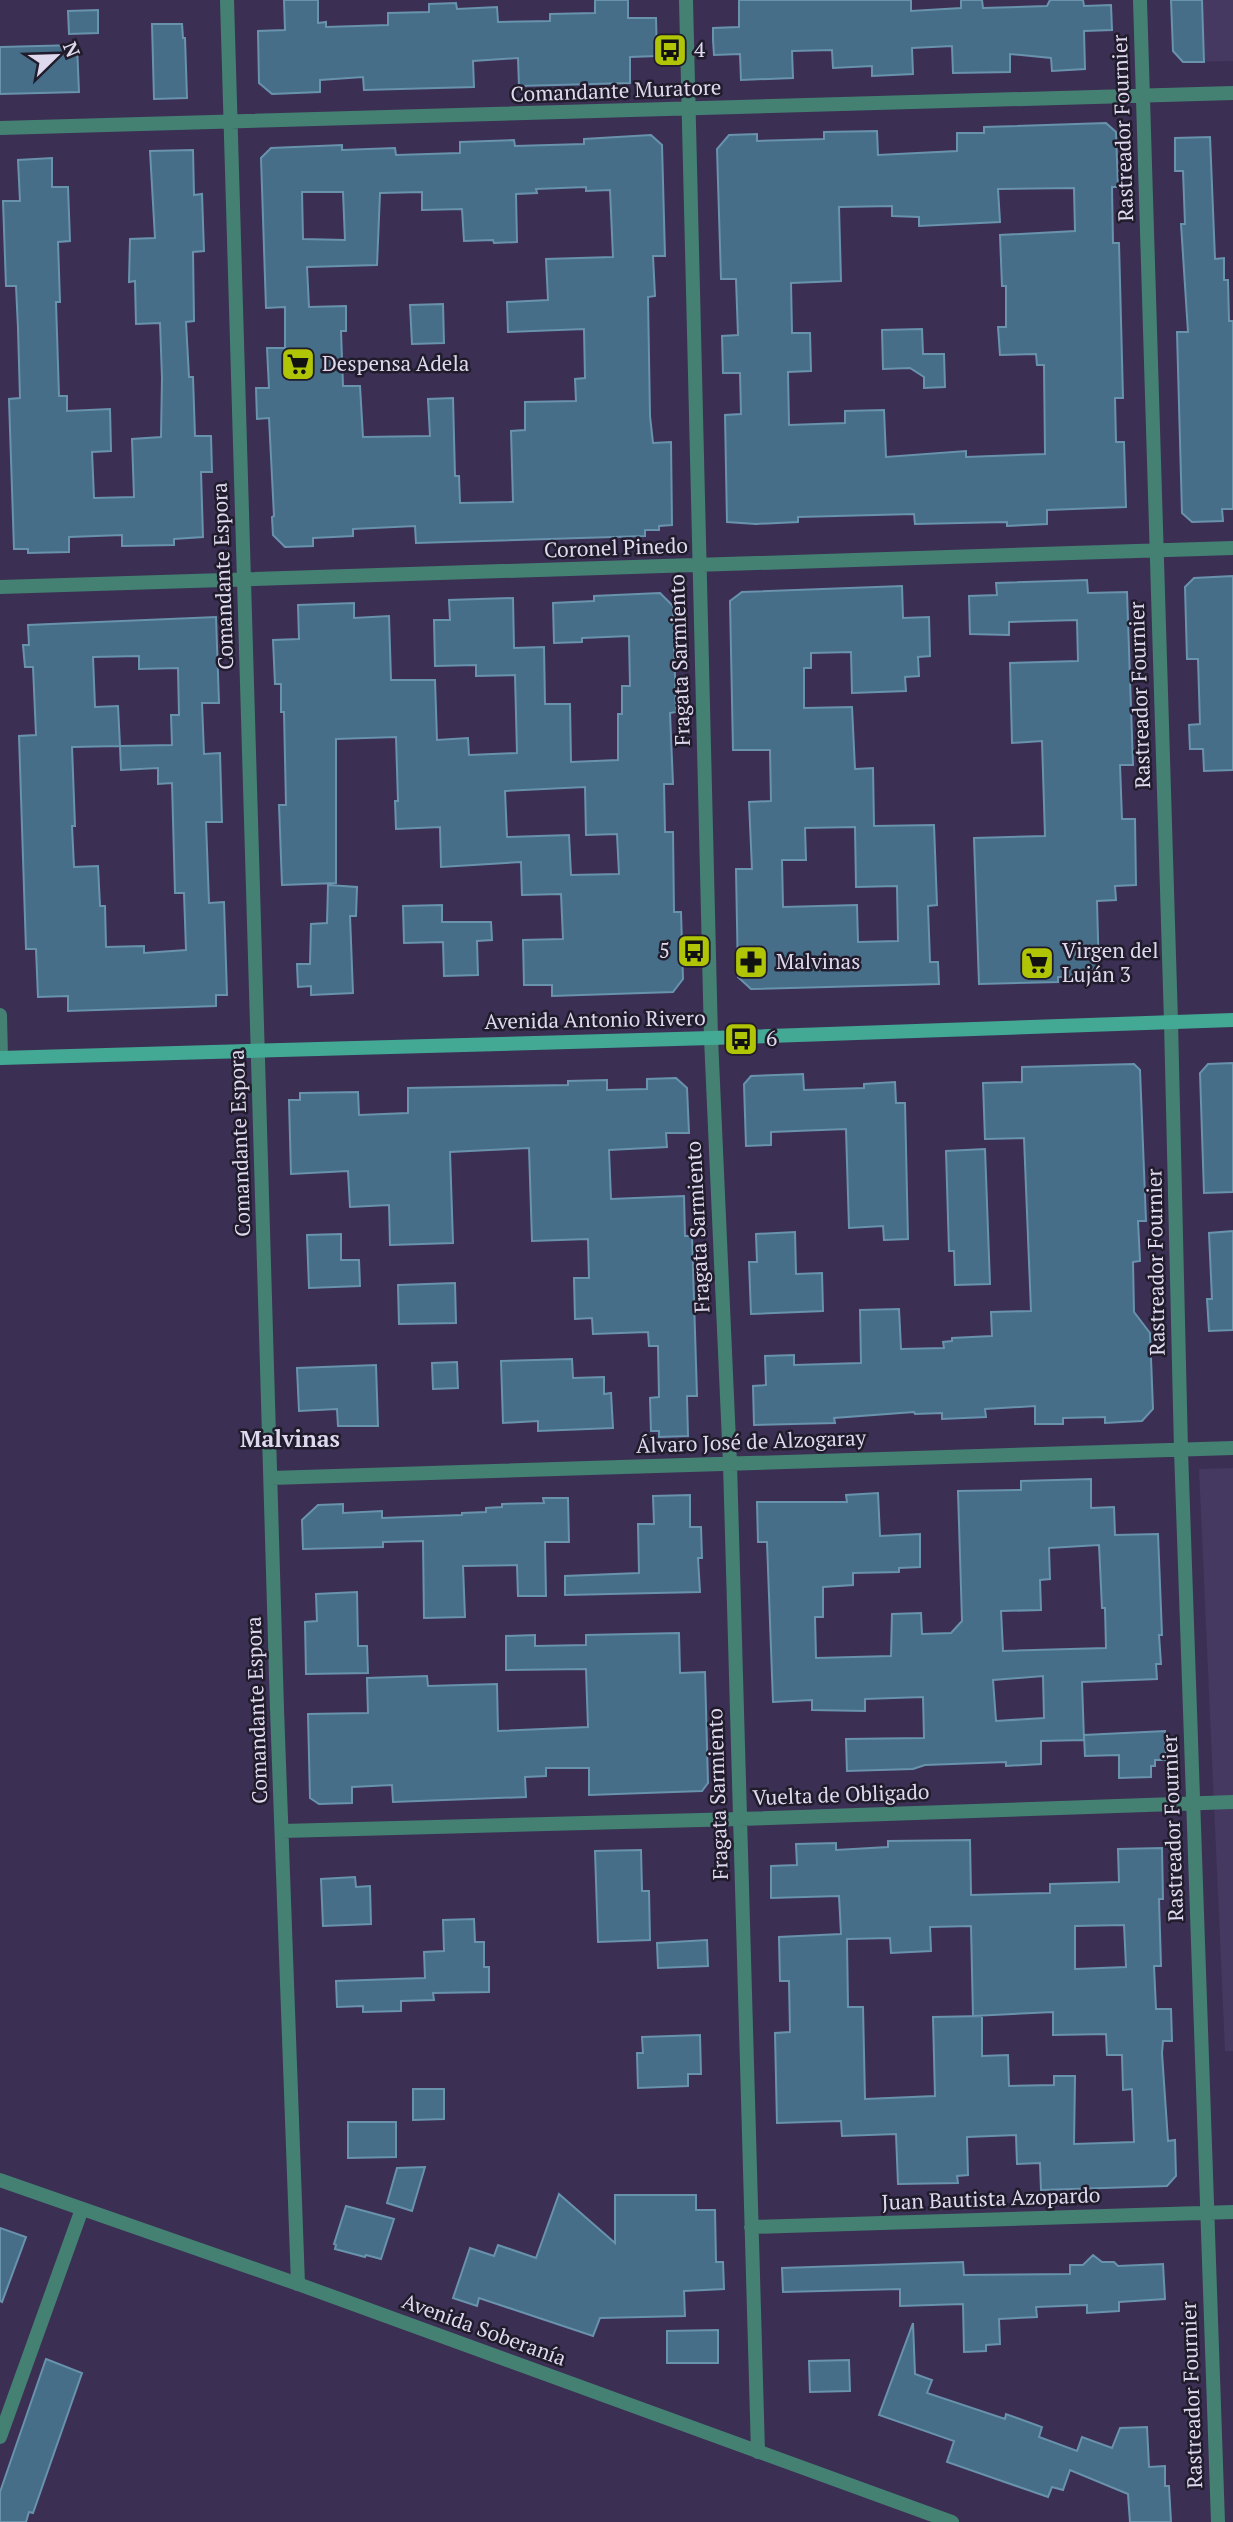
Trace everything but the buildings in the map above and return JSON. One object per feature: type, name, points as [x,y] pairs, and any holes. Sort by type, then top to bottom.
[{"type":"main road","name":"Avenida Antonio Rivero","points":[[1,1058],[1233,1020]]},
{"type":"street","name":"Comandante Espora","points":[[227,0],[298,2284]]},
{"type":"street","name":"Fragata Sarmiento","points":[[686,0],[711,1038],[730,1464],[758,2452]]},
{"type":"street","name":"Rastreador Fournier","points":[[1140,0],[1171,1021],[1181,1450],[1217,2522]]},
{"type":"street","name":"Comandante Muratore","points":[[0,128],[1233,93]]},
{"type":"street","name":"Coronel Pinedo","points":[[0,587],[1233,548]]},
{"type":"street","points":[[0,1014],[1,1058]]},
{"type":"street","name":"Álvaro José de Alzogaray","points":[[271,1478],[1233,1448]]},
{"type":"street","name":"Vuelta de Obligado","points":[[282,1831],[1233,1802]]},
{"type":"street","name":"Avenida Soberanía","points":[[0,2180],[298,2284],[952,2522]]},
{"type":"street","points":[[0,2437],[82,2209]]},
{"type":"street","name":"Juan Bautista Azopardo","points":[[751,2227],[1233,2212]]},
{"type":"shaded area","points":[[1171,0],[1233,0],[1233,61],[1183,62],[1173,51]]},
{"type":"shaded area","points":[[1233,1468],[1233,2051],[1225,2051],[1199,1469]]},
{"type":"place","name":"4","points":[[670,50]]},
{"type":"place","name":"Despensa Adela","points":[[298,364]]},
{"type":"place","name":"5","points":[[694,951]]},
{"type":"place","name":"Malvinas","points":[[751,962]]},
{"type":"place","name":"Virgen del Luján 3","points":[[1037,963]]},
{"type":"place","name":"6","points":[[741,1039]]},
{"type":"district","name":"Malvinas","points":[[290,1439]]}]
